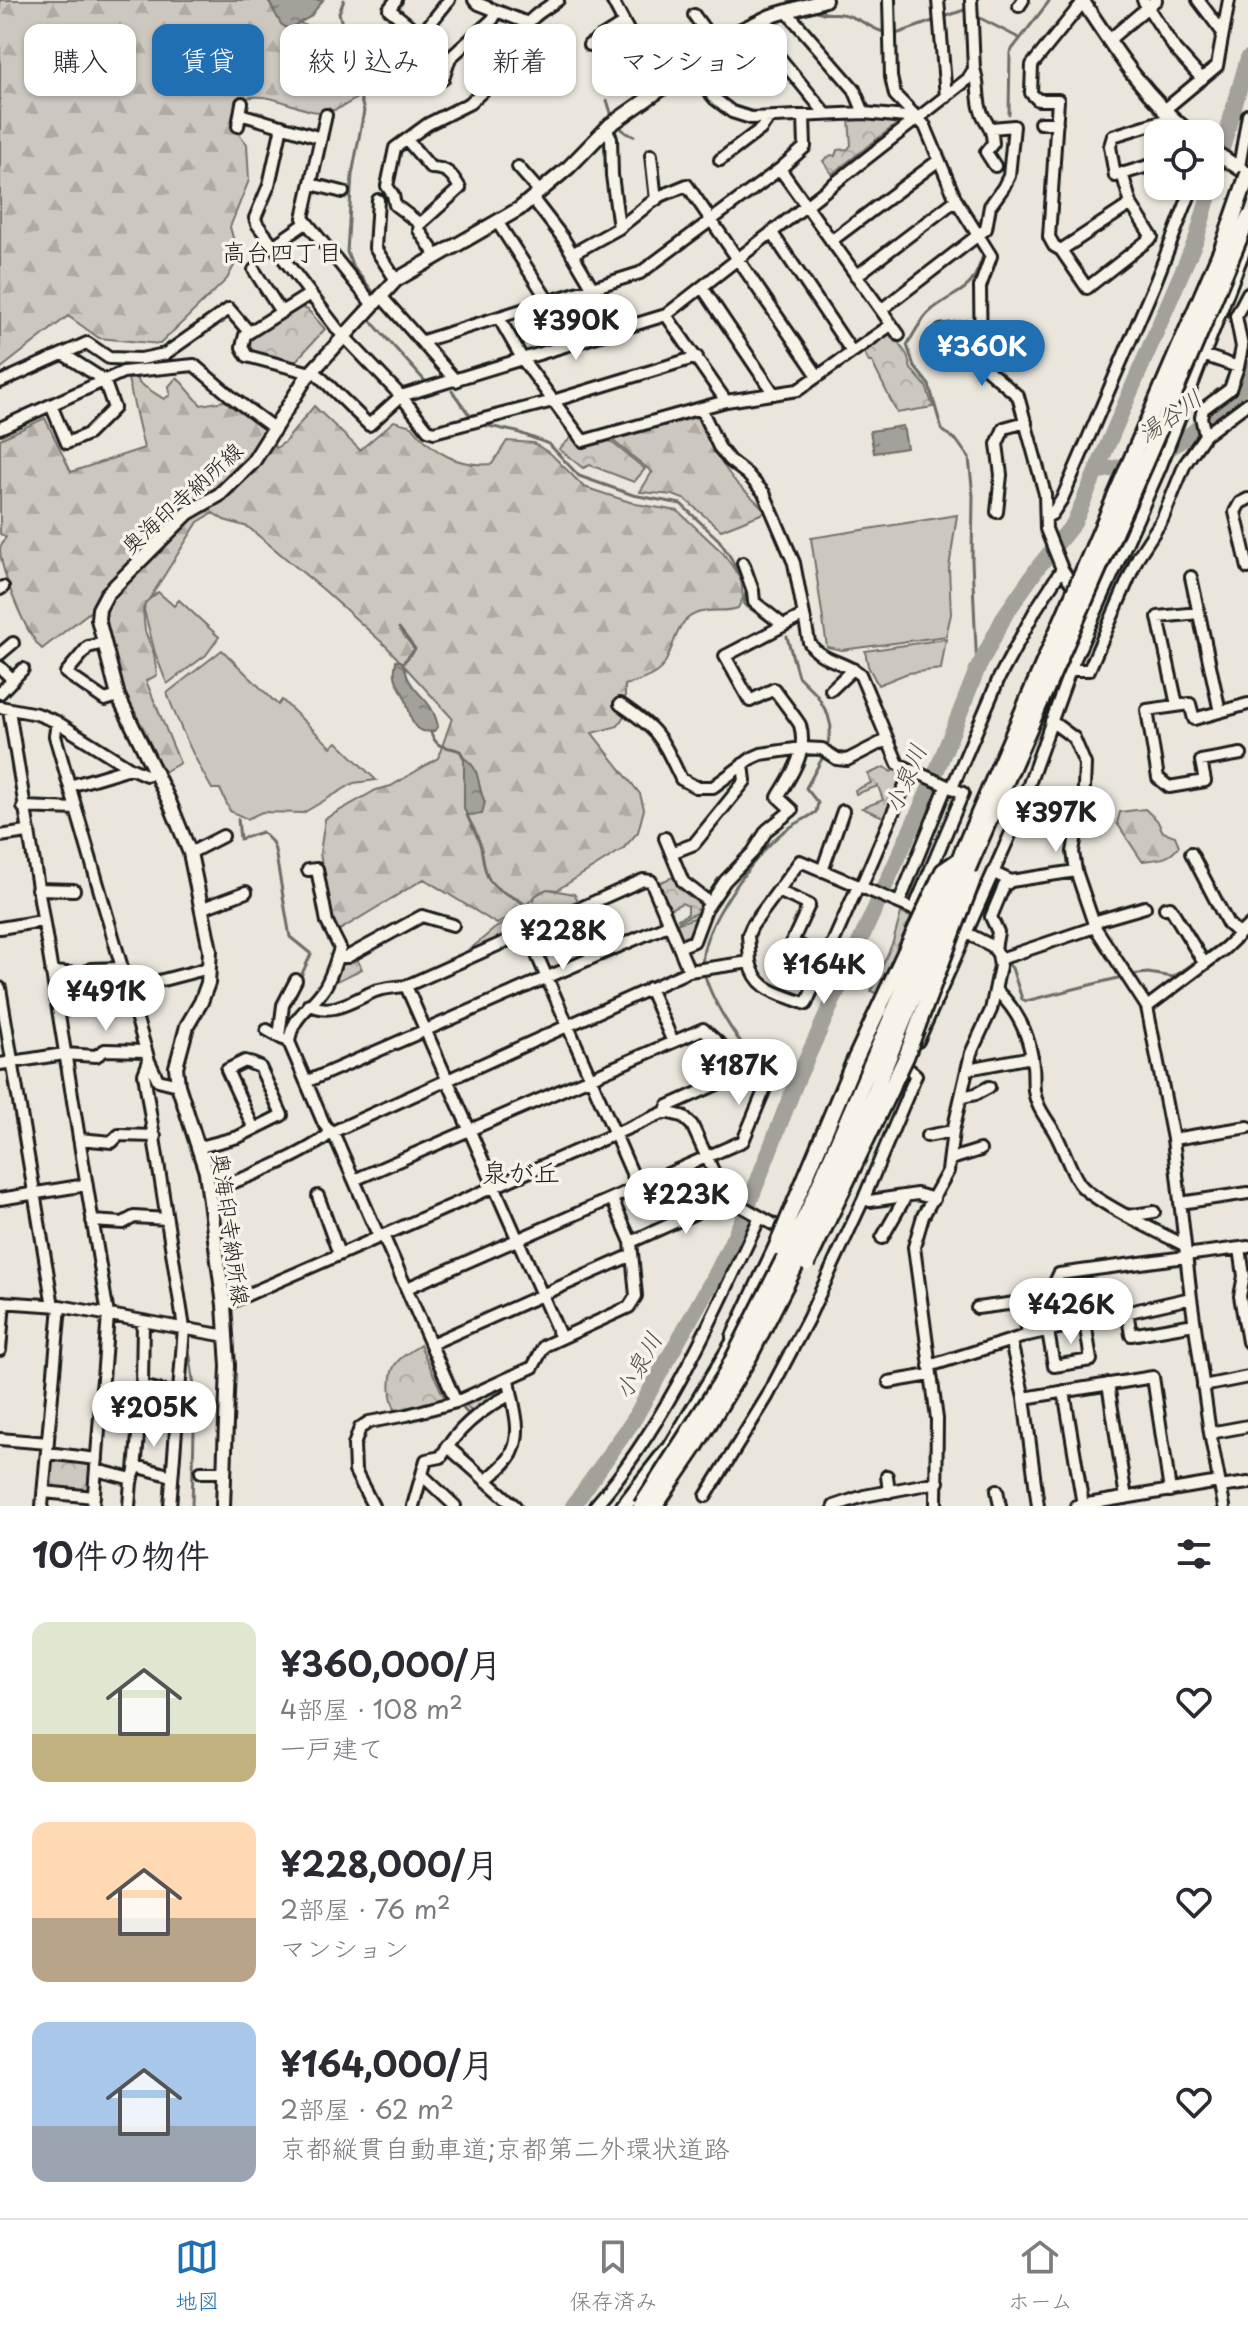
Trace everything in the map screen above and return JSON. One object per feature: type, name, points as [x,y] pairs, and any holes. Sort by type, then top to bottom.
[{"type":"highway","points":[[641,1506],[705,1409],[762,1306],[807,1213],[1223,246],[1242,170]]},
{"type":"highway","points":[[656,1506],[748,1359],[779,1300],[875,1091],[1248,218]]},
{"type":"highway","points":[[705,1432],[757,1355],[799,1279],[906,1057],[1011,769]]},
{"type":"highway","points":[[734,1337],[776,1248],[853,1064],[943,871],[959,860]]},
{"type":"highway","points":[[624,1506],[666,1452]]},
{"type":"main road","name":"奥海印寺納所線","points":[[752,24],[794,6],[825,0]]},
{"type":"main road","points":[[1082,1],[1141,86],[1173,120]]},
{"type":"main road","name":"奥海印寺納所線","points":[[223,1506],[228,1366],[224,1305],[209,1189],[200,1147],[178,1085],[178,1053],[187,1026],[201,1002],[210,950],[190,853],[118,696],[98,619],[99,609],[107,594],[188,513],[219,495],[253,462],[312,372],[396,280],[498,223],[536,196],[606,129],[653,96]]},
{"type":"main road","points":[[1224,158],[1242,170]]},
{"type":"street","points":[[396,0],[389,9],[421,35],[446,1]]},
{"type":"street","points":[[474,0],[525,22]]},
{"type":"street","points":[[420,224],[395,205],[387,186],[395,148],[428,124],[470,103],[517,59],[519,37],[525,22],[558,0]]},
{"type":"street","points":[[589,45],[624,23],[612,0]]},
{"type":"street","points":[[889,0],[891,77],[895,95],[925,126],[956,200],[991,256],[980,287],[979,352],[984,367],[1018,396],[1045,494],[1046,523],[1061,566],[1095,614]]},
{"type":"street","points":[[938,0],[946,97]]},
{"type":"street","points":[[971,0],[974,69],[979,80],[980,110],[992,128],[993,143],[986,152],[995,166]]},
{"type":"street","points":[[1198,0],[1223,33]]},
{"type":"street","points":[[1144,167],[1115,176],[1110,146],[1113,136],[1167,115],[1217,66],[1229,0]]},
{"type":"street","points":[[1082,1],[1032,65],[1031,93],[1038,100],[1058,100],[1049,237],[1087,288],[1152,237],[1131,204],[1122,173]]},
{"type":"street","points":[[1109,40],[1149,2],[1175,49],[1202,79]]},
{"type":"street","points":[[794,6],[854,89],[864,113]]},
{"type":"street","points":[[448,64],[450,58],[493,19],[497,11]]},
{"type":"street","points":[[694,15],[700,24]]},
{"type":"street","points":[[787,67],[825,113]]},
{"type":"street","points":[[310,294],[245,335],[242,347],[247,356],[312,372],[369,425],[401,396],[666,315],[946,97],[968,79],[974,69]]},
{"type":"street","points":[[712,96],[732,112],[751,118],[864,113],[918,119]]},
{"type":"street","points":[[238,126],[241,108],[282,126],[321,138]]},
{"type":"street","points":[[326,115],[303,218],[377,300],[423,341],[456,381]]},
{"type":"street","points":[[1242,170],[1248,115]]},
{"type":"street","points":[[423,341],[640,273],[805,147],[804,116]]},
{"type":"street","points":[[720,160],[761,129],[768,119]]},
{"type":"street","points":[[1040,123],[1057,123]]},
{"type":"street","points":[[282,126],[269,185],[255,218],[273,246],[344,336],[401,396],[428,430],[434,432],[553,401],[697,357]]},
{"type":"street","points":[[881,310],[981,236],[986,229],[990,206],[1003,188],[1012,160],[1014,126],[992,128]]},
{"type":"street","points":[[606,129],[611,138],[619,228]]},
{"type":"street","points":[[407,140],[431,168],[442,168],[452,174],[460,188],[420,224],[419,230],[437,257]]},
{"type":"street","points":[[651,155],[656,200]]},
{"type":"street","points":[[831,241],[939,160]]},
{"type":"street","points":[[518,167],[618,331]]},
{"type":"street","points":[[780,169],[899,335]]},
{"type":"street","points":[[311,184],[343,192]]},
{"type":"street","points":[[572,254],[619,228],[656,200],[687,185],[818,376]]},
{"type":"street","points":[[378,200],[375,248],[396,280]]},
{"type":"street","points":[[856,276],[956,200]]},
{"type":"street","points":[[1046,523],[1062,499],[1188,200]]},
{"type":"street","points":[[1061,250],[1131,204]]},
{"type":"street","points":[[273,246],[306,223]]},
{"type":"street","points":[[498,223],[549,302]]},
{"type":"street","points":[[772,233],[852,352]]},
{"type":"street","points":[[631,1506],[734,1337],[790,1259],[864,1142],[924,1030],[965,931],[994,873],[1070,670],[1160,468],[1248,241]]},
{"type":"street","points":[[254,270],[281,312]]},
{"type":"street","points":[[702,287],[774,394]]},
{"type":"street","points":[[1070,670],[1089,670],[1138,557],[1162,520],[1203,426],[1203,409],[1230,389],[1242,347],[1236,316],[1248,293]]},
{"type":"street","points":[[0,382],[87,343],[109,358],[141,359],[165,354],[229,309],[249,332]]},
{"type":"street","points":[[666,315],[726,401]]},
{"type":"street","points":[[499,318],[523,360],[583,441],[726,401],[798,390],[891,325]]},
{"type":"street","points":[[941,331],[979,326]]},
{"type":"street","points":[[51,405],[67,443],[88,434],[114,408],[104,380],[63,354]]},
{"type":"street","points":[[1203,355],[1238,367]]},
{"type":"street","points":[[0,428],[123,372],[194,365],[275,429]]},
{"type":"street","points":[[1203,426],[1248,403]]},
{"type":"street","points":[[701,409],[719,447],[764,493],[794,563],[813,649],[819,655],[860,674],[898,764],[963,793],[914,909]]},
{"type":"street","points":[[997,512],[1001,475],[997,444],[1004,428],[1026,422]]},
{"type":"street","points":[[1248,499],[1240,503],[1235,512],[1248,568]]},
{"type":"street","points":[[743,563],[754,602],[778,628]]},
{"type":"street","points":[[896,902],[999,678],[1061,566]]},
{"type":"street","points":[[1191,577],[1220,712]]},
{"type":"street","points":[[1177,705],[1158,617],[1199,613]]},
{"type":"street","points":[[679,947],[694,941],[710,903],[725,881],[753,852],[767,830],[792,810],[778,797],[797,764],[802,748],[799,723],[774,689],[750,701],[725,656],[804,615]]},
{"type":"street","points":[[0,654],[13,643]]},
{"type":"street","points":[[104,643],[88,647],[66,673],[105,700],[118,696]]},
{"type":"street","points":[[0,667],[13,680]]},
{"type":"street","points":[[0,693],[23,669]]},
{"type":"street","points":[[831,690],[853,669]]},
{"type":"street","points":[[620,704],[654,728],[665,743],[681,779],[696,787],[713,787],[761,754],[802,748],[847,760],[886,740]]},
{"type":"street","points":[[1241,754],[1201,761],[1205,781],[1169,787],[1158,778],[1147,710],[1190,704],[1194,719],[1248,704]]},
{"type":"street","points":[[44,1492],[93,1501],[108,1315],[4,709],[37,714],[57,722],[130,768],[146,775],[154,773]]},
{"type":"street","points":[[1051,721],[1074,738],[1083,753],[1085,782],[1073,852],[1094,925],[1147,1007],[1173,1139],[1194,1324],[1224,1506]]},
{"type":"street","points":[[57,722],[55,736],[148,1056],[158,1080],[178,1085]]},
{"type":"street","points":[[671,853],[694,844],[737,792],[745,781],[743,764]]},
{"type":"street","points":[[70,786],[130,768]]},
{"type":"street","points":[[913,772],[861,887],[806,1004],[762,986],[754,976],[748,935],[800,861],[822,871],[861,887],[896,902],[914,909],[965,931],[997,954]]},
{"type":"street","points":[[23,807],[76,809]]},
{"type":"street","points":[[822,871],[843,811]]},
{"type":"street","points":[[0,836],[27,832]]},
{"type":"street","points":[[190,853],[223,836]]},
{"type":"street","points":[[665,838],[683,882],[710,903]]},
{"type":"street","points":[[1147,1007],[1245,931],[1228,924],[1191,853]]},
{"type":"street","points":[[284,1040],[309,1004],[323,990],[340,948],[327,922],[317,869],[308,870]]},
{"type":"street","points":[[936,1506],[937,1419],[914,1247],[923,1216],[945,1179],[971,1053],[997,991],[998,932],[991,917],[1004,886],[1011,881],[1076,871]]},
{"type":"street","points":[[994,873],[1011,881]]},
{"type":"street","points":[[309,1004],[318,1009],[335,1009],[379,990],[406,986],[643,880],[651,881],[668,925],[693,970]]},
{"type":"street","points":[[37,889],[74,890]]},
{"type":"street","points":[[778,891],[809,905],[792,942],[827,958]]},
{"type":"street","points":[[203,908],[246,892]]},
{"type":"street","points":[[997,954],[1145,907]]},
{"type":"street","points":[[1165,908],[1170,907],[1204,963]]},
{"type":"street","points":[[337,957],[347,957],[422,916],[453,925]]},
{"type":"street","points":[[0,928],[42,921]]},
{"type":"street","points":[[306,1082],[668,925]]},
{"type":"street","points":[[527,932],[638,1187]]},
{"type":"street","points":[[209,1189],[302,1152],[327,1136],[447,1079],[649,988],[693,970],[750,962]]},
{"type":"street","points":[[51,972],[82,974],[91,969],[122,968]]},
{"type":"street","points":[[128,989],[209,968]]},
{"type":"street","points":[[296,980],[283,1005],[284,1040],[306,1082],[327,1136]]},
{"type":"street","points":[[406,986],[561,1338]]},
{"type":"street","points":[[0,988],[56,1306],[42,1506]]},
{"type":"street","points":[[649,988],[673,1042]]},
{"type":"street","points":[[997,991],[1020,1021],[1032,1057],[1037,1106],[1059,1141],[1079,1184],[1185,1252]]},
{"type":"street","points":[[354,1180],[703,1029],[766,1086],[743,1141],[407,1288]]},
{"type":"street","points":[[267,1030],[284,1040]]},
{"type":"street","points":[[0,1064],[64,1054],[96,1056],[105,1050],[148,1056]]},
{"type":"street","points":[[148,1056],[144,1074],[184,1328],[170,1506]]},
{"type":"street","points":[[968,1069],[1032,1057]]},
{"type":"street","points":[[200,1147],[238,1137],[254,1129],[282,1115],[260,1067],[245,1061],[227,1070],[254,1129]]},
{"type":"street","points":[[706,1496],[783,1366],[864,1198],[916,1075],[905,1066]]},
{"type":"street","points":[[665,1112],[668,1106],[749,1070]]},
{"type":"street","points":[[962,1097],[989,1087]]},
{"type":"street","points":[[224,1305],[665,1112],[682,1116],[692,1125],[726,1198],[803,1239]]},
{"type":"street","points":[[1173,1139],[1248,1127]]},
{"type":"street","points":[[927,1136],[953,1131]]},
{"type":"street","points":[[79,1139],[112,1142],[119,1135],[155,1136]]},
{"type":"street","points":[[327,1136],[336,1139],[407,1288],[456,1402]]},
{"type":"street","points":[[951,1159],[980,1150]]},
{"type":"street","points":[[0,1199],[86,1185]]},
{"type":"street","points":[[1180,1203],[1248,1193]]},
{"type":"street","points":[[864,1198],[870,1201],[917,1194],[934,1199]]},
{"type":"street","points":[[318,1196],[339,1254]]},
{"type":"street","points":[[882,1238],[906,1196]]},
{"type":"street","points":[[631,1242],[726,1198]]},
{"type":"street","points":[[373,1506],[355,1471],[354,1445],[360,1428],[369,1422],[456,1402],[533,1367],[544,1346],[629,1307],[636,1296],[631,1242],[612,1199]]},
{"type":"street","points":[[1127,1216],[1154,1212]]},
{"type":"street","points":[[92,1221],[123,1223],[134,1217],[167,1219]]},
{"type":"street","points":[[595,1506],[640,1447],[672,1391],[759,1217]]},
{"type":"street","points":[[1067,1326],[1052,1289],[1059,1274],[1185,1252],[1244,1248],[1240,1296],[1248,1342]]},
{"type":"street","points":[[431,1344],[632,1255]]},
{"type":"street","points":[[656,1506],[705,1432],[790,1259]]},
{"type":"street","points":[[889,1382],[930,1371],[1028,1335],[1191,1298]]},
{"type":"street","points":[[0,1350],[2,1302],[56,1306],[226,1336]]},
{"type":"street","points":[[977,1308],[1023,1302],[1028,1335]]},
{"type":"street","points":[[1127,1311],[1131,1335],[1194,1324]]},
{"type":"street","points":[[129,1506],[136,1466],[143,1321]]},
{"type":"street","points":[[1048,1331],[1054,1366],[1091,1360],[1085,1322]]},
{"type":"street","points":[[1011,1342],[1024,1398],[1038,1506]]},
{"type":"street","points":[[1024,1398],[1153,1377],[1170,1491]]},
{"type":"street","points":[[1203,1386],[1248,1377]]},
{"type":"street","points":[[486,1481],[512,1454],[518,1426],[509,1378]]},
{"type":"street","points":[[1108,1384],[1129,1500]]},
{"type":"street","points":[[142,1386],[179,1395]]},
{"type":"street","points":[[102,1387],[141,1398]]},
{"type":"street","points":[[1064,1391],[1080,1505],[1248,1483]]},
{"type":"street","points":[[414,1506],[426,1460],[441,1457],[452,1438],[489,1405],[510,1395]]},
{"type":"street","points":[[1210,1433],[1248,1426]]},
{"type":"street","points":[[0,1439],[47,1448],[132,1479]]},
{"type":"street","points":[[447,1446],[515,1506]]},
{"type":"street","points":[[136,1466],[172,1476]]},
{"type":"street","points":[[201,1472],[225,1472]]},
{"type":"street","points":[[422,1475],[455,1506]]},
{"type":"street","points":[[887,1476],[889,1492]]},
{"type":"street","points":[[834,1506],[847,1500],[938,1482]]},
{"type":"street","points":[[997,1490],[1000,1506]]},
{"type":"street","points":[[665,1506],[666,1492]]},
{"type":"green space","points":[[0,0],[268,0],[278,15],[302,24],[280,24],[280,96],[357,98],[337,109],[322,112],[263,97],[236,101],[231,124],[247,144],[249,180],[230,227],[237,252],[236,262],[227,279],[160,344],[99,338],[68,316],[0,369]]},
{"type":"green space","points":[[894,116],[898,123],[832,174],[823,161],[831,155],[835,156],[837,150],[848,149],[851,145],[849,118]]},
{"type":"green space","points":[[299,306],[308,310],[325,329],[292,365],[252,350],[248,344],[253,338]]},
{"type":"green space","points":[[891,331],[907,355],[911,369],[926,386],[933,407],[897,413],[863,350]]},
{"type":"green space","points":[[177,377],[201,405],[230,400],[265,426],[264,435],[276,448],[285,442],[314,406],[360,450],[394,421],[412,426],[438,451],[468,463],[492,464],[507,441],[533,443],[551,454],[584,487],[636,504],[678,511],[723,553],[741,579],[743,598],[738,608],[700,612],[688,618],[660,670],[625,685],[625,714],[618,726],[592,733],[640,794],[644,809],[638,832],[623,849],[557,890],[540,892],[519,911],[497,924],[424,879],[338,931],[328,902],[320,853],[325,819],[438,758],[452,718],[386,646],[325,591],[248,527],[224,520],[213,513],[198,522],[143,609],[145,631],[154,654],[157,675],[146,681],[180,763],[162,773],[153,765],[124,695],[100,604],[42,649],[21,616],[1,558],[0,548],[6,537],[0,534],[0,439],[45,418],[71,472],[144,448],[128,379],[138,379],[139,383],[164,399],[170,395],[169,386]]},
{"type":"green space","points":[[697,417],[728,472],[766,512],[721,530],[686,500],[673,495],[640,492],[652,472],[612,440]]},
{"type":"green space","points":[[571,438],[586,447],[610,441],[645,469],[634,482],[590,465],[583,468],[559,449]]},
{"type":"green space","points":[[957,515],[949,568],[951,614],[946,636],[842,650],[827,647],[811,538]]},
{"type":"green space","points":[[158,592],[174,606],[179,600],[219,637],[206,655],[167,684],[144,610],[145,603]]},
{"type":"green space","points":[[946,639],[941,669],[908,673],[878,685],[868,666],[865,651]]},
{"type":"green space","points":[[222,650],[278,705],[282,700],[331,747],[337,742],[376,780],[354,783],[303,813],[262,812],[247,819],[230,811],[220,789],[212,789],[199,765],[167,693]]},
{"type":"green space","points":[[885,767],[891,772],[895,769],[905,779],[888,819],[862,808],[883,800],[878,786],[856,794],[855,790],[871,783],[868,774]]},
{"type":"green space","points":[[1145,809],[1157,820],[1163,832],[1175,836],[1179,846],[1168,856],[1142,861],[1117,823],[1120,812]]},
{"type":"green space","points":[[676,876],[703,903],[703,910],[679,921],[688,914],[688,906],[682,903],[670,909],[658,883]]},
{"type":"green space","points":[[547,889],[574,894],[578,900],[530,922],[535,896]]},
{"type":"green space","points":[[524,911],[524,929],[461,957],[494,929]]},
{"type":"green space","points":[[901,913],[950,933],[922,1015],[871,991],[893,942]]},
{"type":"green space","points":[[700,916],[692,936],[684,941],[676,924]]},
{"type":"green space","points":[[357,959],[362,969],[329,985],[335,970]]},
{"type":"green space","points":[[420,1345],[445,1399],[397,1412],[391,1394],[394,1366]]},
{"type":"green space","points":[[498,1387],[504,1392],[502,1395],[474,1414],[463,1403]]},
{"type":"green space","points":[[52,1457],[90,1461],[90,1491],[48,1490],[49,1460]]},
{"type":"water","points":[[268,0],[323,0],[310,17],[297,24],[281,24]]},
{"type":"water","points":[[903,426],[907,448],[874,453],[870,431]]},
{"type":"water","points":[[396,661],[401,661],[409,680],[429,705],[438,726],[434,731],[421,731],[414,725],[396,680]]},
{"type":"water","points":[[464,758],[476,772],[485,802],[482,814],[467,815],[464,809]]},
{"type":"waterway","points":[[344,0],[339,13],[343,28],[341,42],[351,64],[364,111],[352,175],[347,252],[353,267],[374,293]]},
{"type":"waterway","points":[[1009,114],[1010,52],[1050,0]]},
{"type":"waterway","points":[[817,11],[849,16],[881,31],[896,34],[964,10],[967,12]]},
{"type":"waterway","points":[[974,15],[1019,38]]},
{"type":"waterway","name":"小泉川","points":[[573,1506],[633,1421],[718,1270],[744,1216],[797,1080],[931,785],[977,670],[1005,615],[1074,523],[1197,237],[1248,58]]},
{"type":"waterway","points":[[607,100],[612,116]]},
{"type":"waterway","points":[[619,126],[634,136]]},
{"type":"waterway","points":[[977,670],[972,561],[973,496],[969,458],[957,441],[942,430],[929,385],[914,366],[907,345],[930,312],[971,282],[984,252]]},
{"type":"waterway","points":[[304,303],[312,305],[320,314]]},
{"type":"waterway","points":[[356,334],[369,319],[425,381]]},
{"type":"waterway","name":"湯谷川","points":[[1096,472],[1152,460],[1192,433],[1236,394],[1248,367]]},
{"type":"waterway","points":[[452,391],[471,417]]},
{"type":"waterway","points":[[484,425],[517,432],[549,444],[579,476],[633,495],[681,504],[719,540],[731,558],[746,591],[744,604],[769,622]]},
{"type":"waterway","points":[[399,628],[415,649],[403,663]]},
{"type":"waterway","points":[[787,637],[798,676],[817,695],[828,715],[831,727],[827,748]]},
{"type":"waterway","points":[[431,733],[440,745],[460,751],[464,758]]},
{"type":"waterway","points":[[703,965],[710,932],[745,874],[783,832],[816,812],[818,803],[806,788],[824,755]]},
{"type":"waterway","points":[[467,815],[480,844],[487,876],[494,886],[530,909],[529,928]]},
{"type":"waterway","points":[[238,819],[240,839],[262,832],[272,842],[290,937],[311,954],[300,978]]},
{"type":"waterway","points":[[1236,930],[1248,917]]},
{"type":"waterway","points":[[1009,965],[1022,999],[1026,1001],[1130,975],[1148,973],[1173,977],[1228,938]]},
{"type":"waterway","points":[[860,942],[872,948]]},
{"type":"waterway","points":[[704,972],[721,1011],[757,1062],[777,1075],[797,1080]]},
{"type":"waterway","points":[[285,1048],[296,1071]]},
{"type":"waterway","points":[[380,1243],[392,1268]]},
{"type":"waterway","points":[[188,1342],[195,1394],[192,1506]]},
{"type":"waterway","points":[[454,1409],[461,1406],[470,1416]]},
{"type":"district","name":"高台四丁目","points":[[282,251]]},
{"type":"district","name":"泉が丘","points":[[521,1171]]}]
